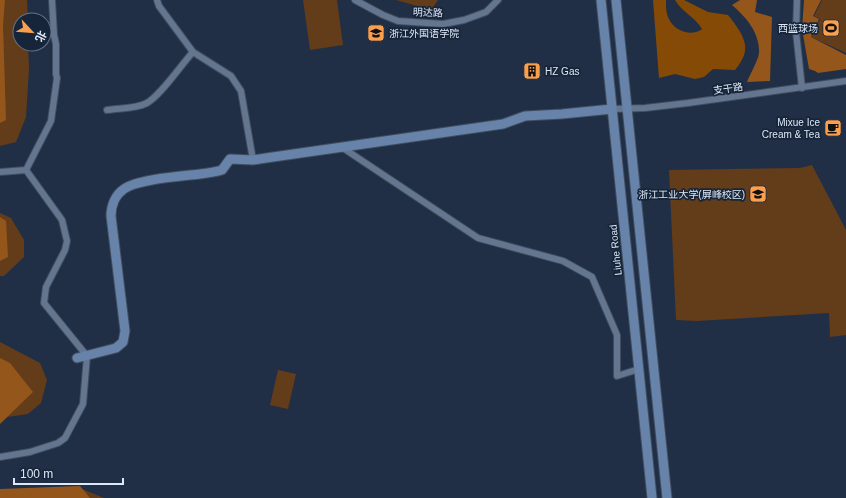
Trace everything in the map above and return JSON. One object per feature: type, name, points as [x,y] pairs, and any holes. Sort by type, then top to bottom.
[{"type":"main road","name":"Liuhe Road","points":[[601,0],[652,498]]},
{"type":"main road","points":[[616,0],[667,498]]},
{"type":"main road","points":[[77,358],[116,348],[123,342],[125,332],[111,216],[112,206],[124,188],[161,178],[203,174],[222,170],[230,159],[253,160],[343,148],[503,124],[525,116],[612,109]]},
{"type":"street","points":[[26,170],[51,121],[57,78],[52,0]]},
{"type":"street","points":[[157,0],[159,6],[193,52],[231,76],[240,91],[253,160]]},
{"type":"street","name":"明达路","points":[[355,0],[368,8],[398,21],[443,24],[464,20],[486,12],[498,0]]},
{"type":"street","points":[[797,0],[796,32],[802,88]]},
{"type":"street","points":[[107,110],[133,107],[146,103],[158,94],[193,52]]},
{"type":"street","name":"支干路","points":[[612,109],[688,103],[846,81]]},
{"type":"street","points":[[343,148],[478,238],[563,261],[592,277],[617,334],[617,376],[639,369]]},
{"type":"street","points":[[0,172],[26,170]]},
{"type":"street","points":[[0,457],[30,452],[65,438],[83,404],[87,356],[44,303],[46,287],[65,250],[67,241],[62,220],[26,170]]},
{"type":"shaded area","points":[[0,0],[27,0],[28,12],[12,12],[12,52],[28,52],[29,69],[26,117],[16,142],[0,146]]},
{"type":"shaded area","points":[[0,0],[5,0],[3,25],[6,120],[0,123]]},
{"type":"shaded area","points":[[303,0],[337,0],[343,45],[310,50]]},
{"type":"shaded area","points":[[396,0],[438,0],[431,10]]},
{"type":"shaded area","points":[[653,0],[666,0],[667,15],[671,23],[679,30],[688,33],[702,29],[675,0],[684,0],[708,12],[728,15],[740,32],[744,41],[745,51],[740,64],[735,70],[713,69],[704,77],[695,79],[675,74],[659,78]]},
{"type":"shaded area","points":[[740,0],[757,0],[755,12],[772,17],[770,81],[747,82],[756,64],[759,46],[755,32],[747,20],[732,5]]},
{"type":"shaded area","points":[[804,0],[821,0],[813,16],[819,19],[811,37],[846,55],[846,69],[818,73],[809,69],[802,29]]},
{"type":"shaded area","name":"西篮球场","points":[[822,0],[846,0],[846,53],[811,37],[820,19],[814,16]]},
{"type":"shaded area","points":[[812,165],[846,230],[846,335],[830,337],[829,313],[697,321],[676,320],[669,170],[800,168]]},
{"type":"shaded area","points":[[0,213],[11,218],[24,240],[24,257],[4,276],[0,276]]},
{"type":"shaded area","points":[[0,217],[6,221],[8,257],[0,261]]},
{"type":"shaded area","points":[[0,342],[40,363],[47,380],[41,403],[28,414],[0,418]]},
{"type":"shaded area","points":[[0,358],[10,363],[33,392],[0,424]]},
{"type":"shaded area","points":[[278,370],[296,374],[288,409],[270,405]]},
{"type":"shaded area","points":[[80,486],[90,498],[0,498],[0,489]]},
{"type":"shaded area","points":[[77,487],[104,498],[43,498]]},
{"type":"place","name":"西篮球场","points":[[831,28]]},
{"type":"place","name":"浙江外国语学院","points":[[376,33]]},
{"type":"place","name":"HZ Gas","points":[[532,71]]},
{"type":"place","name":"Mixue Ice Cream & Tea","points":[[833,128]]},
{"type":"place","name":"浙江工业大学(屏峰校区)","points":[[758,194]]}]
